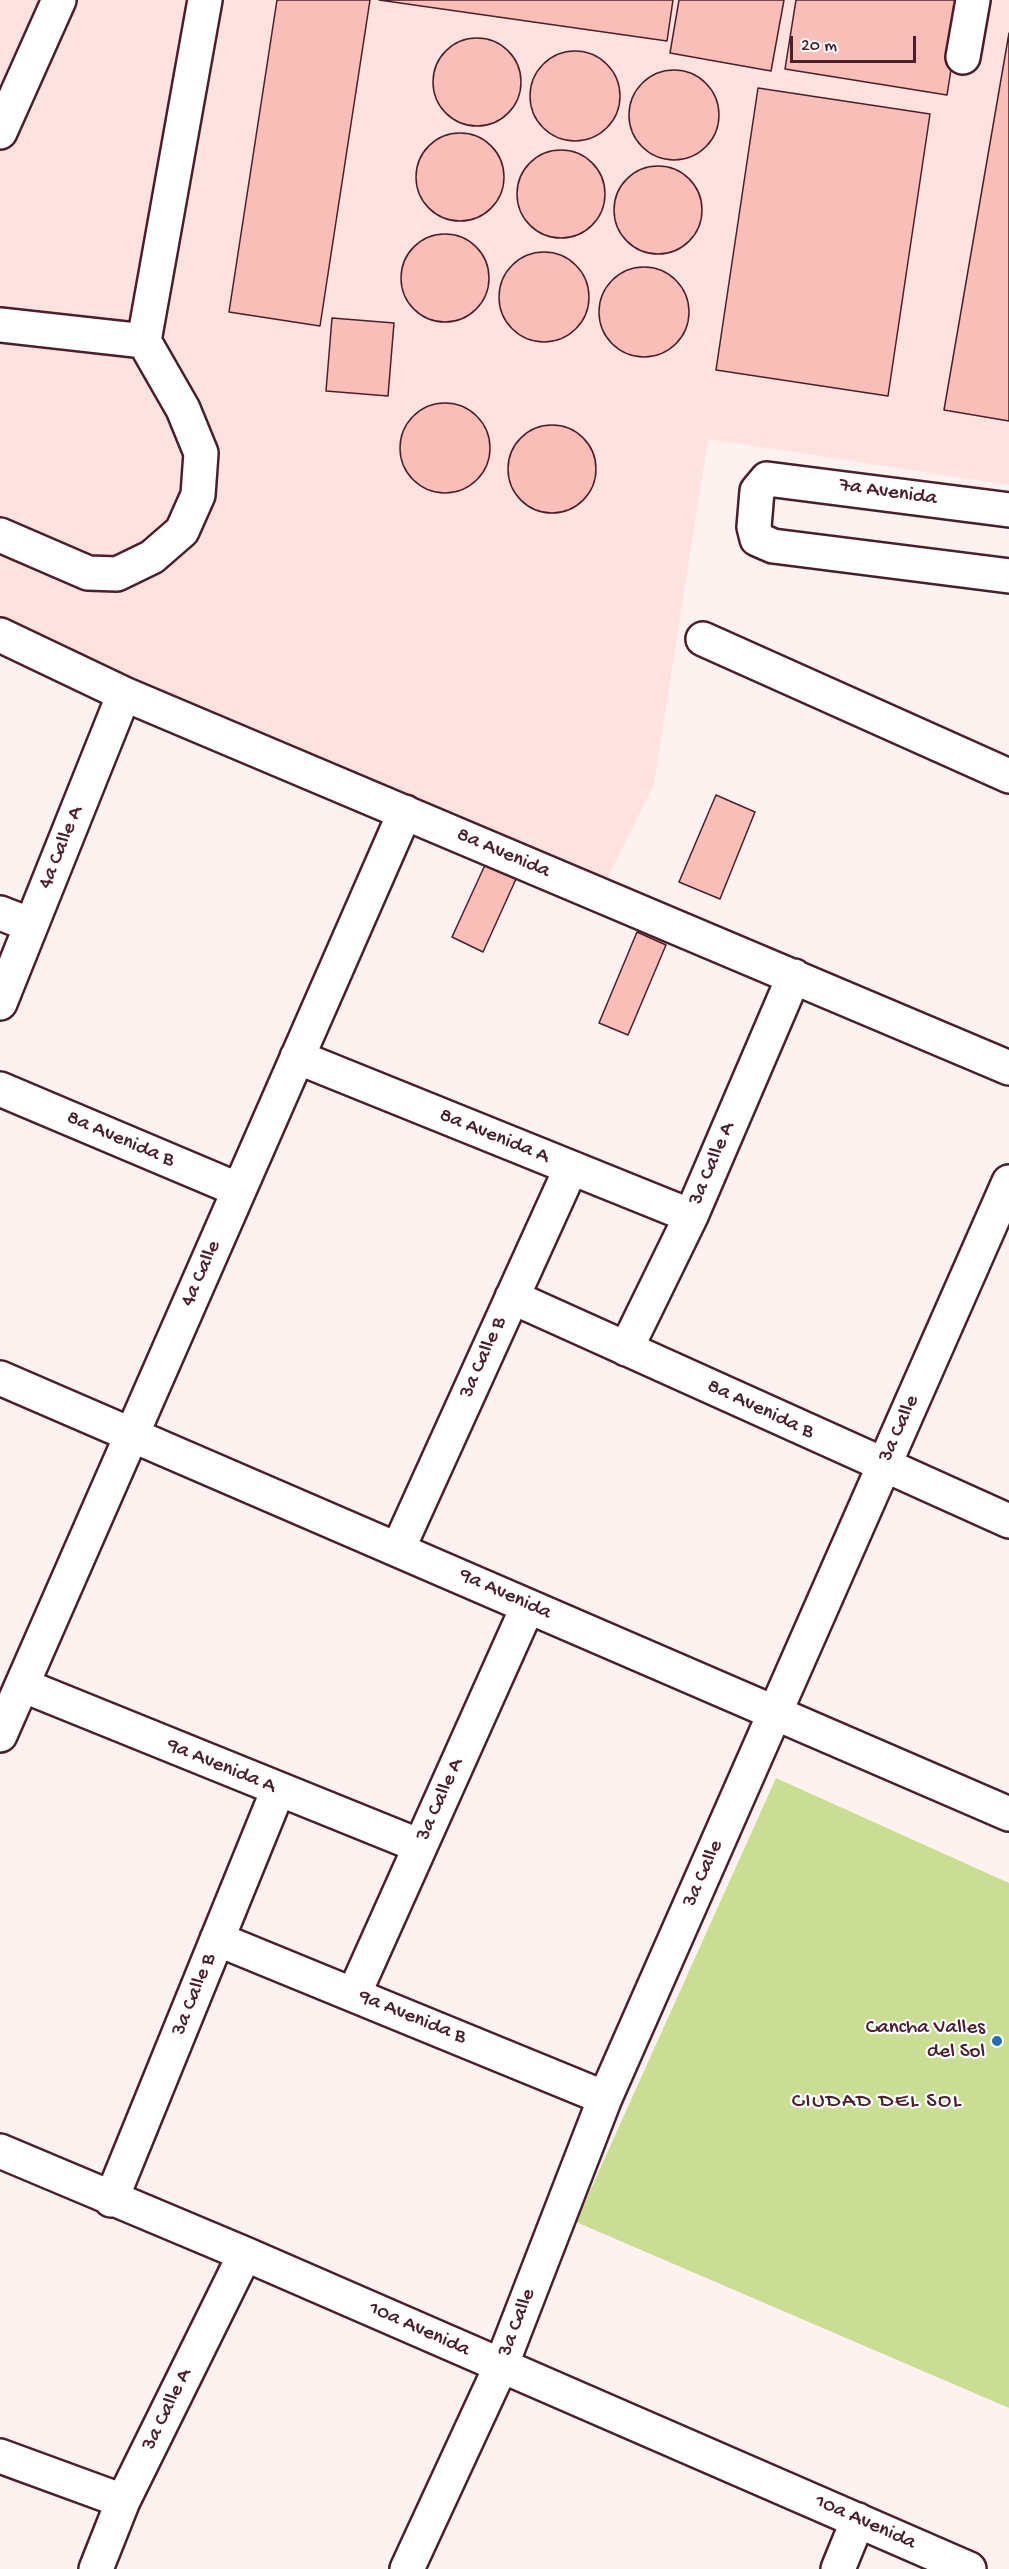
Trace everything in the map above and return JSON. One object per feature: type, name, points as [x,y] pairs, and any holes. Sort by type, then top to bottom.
[{"type":"street","points":[[0,132],[59,0]]},
{"type":"street","points":[[0,534],[88,573],[117,574],[152,557],[182,531],[198,495],[201,453],[183,409],[144,341],[205,0]]},
{"type":"street","points":[[963,57],[973,0]]},
{"type":"street","points":[[0,325],[144,341]]},
{"type":"street","name":"7a Avenida","points":[[1009,510],[766,479],[757,491],[754,527],[758,539],[773,546],[1009,576]]},
{"type":"street","name":"8a Avenida","points":[[0,635],[124,694],[1009,1068]]},
{"type":"street","points":[[703,639],[1009,776]]},
{"type":"street","name":"4a Calle A","points":[[0,1003],[124,694]]},
{"type":"street","name":"4a Calle","points":[[0,1735],[405,812]]},
{"type":"street","points":[[0,913],[31,925]]},
{"type":"street","name":"3a Calle A","points":[[626,1349],[691,1216],[794,976]]},
{"type":"street","name":"8a Avenida A","points":[[297,1057],[691,1216]]},
{"type":"street","name":"8a Avenida B","points":[[0,1089],[239,1190]]},
{"type":"street","name":"3a Calle B","points":[[398,1549],[571,1168]]},
{"type":"street","name":"3a Calle","points":[[407,2569],[501,2366],[605,2098],[1009,1182]]},
{"type":"street","name":"8a Avenida B","points":[[512,1297],[1009,1521]]},
{"type":"street","name":"9a Avenida","points":[[0,1378],[1009,1814]]},
{"type":"street","name":"3a Calle A","points":[[354,1994],[528,1606]]},
{"type":"street","name":"9a Avenida A","points":[[22,1685],[420,1846]]},
{"type":"street","name":"3a Calle B","points":[[111,2199],[278,1790]]},
{"type":"street","name":"9a Avenida B","points":[[217,1939],[605,2098]]},
{"type":"street","name":"10a Avenida","points":[[0,2151],[245,2254],[969,2569]]},
{"type":"street","name":"3a Calle A","points":[[96,2569],[123,2501],[245,2254]]},
{"type":"street","points":[[0,2456],[123,2501]]},
{"type":"street","points":[[838,2569],[858,2520]]},
{"type":"shaded area","points":[[0,0],[1009,0],[1009,485],[708,439],[654,785],[596,900],[0,621]]},
{"type":"green space","points":[[776,1778],[1009,1883],[1009,2408],[576,2222]]},
{"type":"building","points":[[277,0],[370,0],[320,326],[229,312]]},
{"type":"building","points":[[379,0],[673,0],[667,41]]},
{"type":"building","points":[[679,0],[784,0],[771,71],[670,53]]},
{"type":"building","points":[[796,0],[962,0],[947,95],[785,69]]},
{"type":"building","points":[[1009,33],[1009,421],[944,410]]},
{"type":"building","points":[[468,38],[486,38],[502,45],[514,57],[521,73],[521,91],[514,107],[502,119],[486,126],[468,126],[452,119],[440,107],[433,91],[433,73],[440,57],[452,45]]},
{"type":"building","points":[[575,51],[592,55],[607,64],[616,79],[620,96],[616,113],[607,128],[592,137],[575,141],[558,137],[543,128],[534,113],[530,96],[534,79],[543,64],[558,55]]},
{"type":"building","points":[[674,70],[699,78],[711,90],[719,115],[711,140],[699,152],[674,160],[649,152],[637,140],[629,115],[637,90],[649,78]]},
{"type":"building","points":[[758,88],[930,114],[888,396],[716,370]]},
{"type":"building","points":[[451,133],[469,133],[485,140],[497,152],[504,168],[504,186],[497,202],[485,214],[469,221],[451,221],[435,214],[423,202],[416,186],[416,168],[423,152],[435,140]]},
{"type":"building","points":[[552,150],[570,150],[586,157],[598,169],[605,185],[605,203],[598,219],[586,231],[570,238],[552,238],[536,231],[524,219],[517,203],[517,185],[524,169],[536,157]]},
{"type":"building","points":[[649,166],[667,166],[683,173],[695,185],[702,201],[702,219],[695,235],[683,247],[667,254],[649,254],[633,247],[621,235],[614,219],[614,201],[621,185],[633,173]]},
{"type":"building","points":[[436,234],[454,234],[470,241],[482,253],[489,269],[489,287],[482,303],[470,315],[454,322],[436,322],[420,315],[408,303],[401,287],[401,269],[408,253],[420,241]]},
{"type":"building","points":[[544,252],[569,260],[581,272],[589,297],[581,322],[569,334],[544,342],[519,334],[507,322],[499,297],[507,272],[519,260]]},
{"type":"building","points":[[644,267],[669,275],[681,287],[689,312],[681,337],[669,349],[644,357],[619,349],[607,337],[599,312],[607,287],[619,275]]},
{"type":"building","points":[[332,318],[394,323],[388,396],[326,391]]},
{"type":"building","points":[[445,403],[470,411],[482,423],[490,448],[482,473],[470,485],[445,493],[420,485],[408,473],[400,448],[408,423],[420,411]]},
{"type":"building","points":[[543,425],[561,425],[577,432],[589,444],[596,460],[596,478],[589,494],[577,506],[561,513],[543,513],[527,506],[515,494],[508,478],[508,460],[515,444],[527,432]]},
{"type":"building","points":[[716,795],[755,812],[720,899],[679,882]]},
{"type":"building","points":[[485,865],[516,879],[483,952],[452,937]]},
{"type":"building","points":[[637,932],[666,945],[628,1035],[599,1023]]},
{"type":"place","name":"Cancha Valles del Sol","points":[[997,2041]]},
{"type":"district","name":"CIUDAD DEL SOL","points":[[877,2103]]}]
